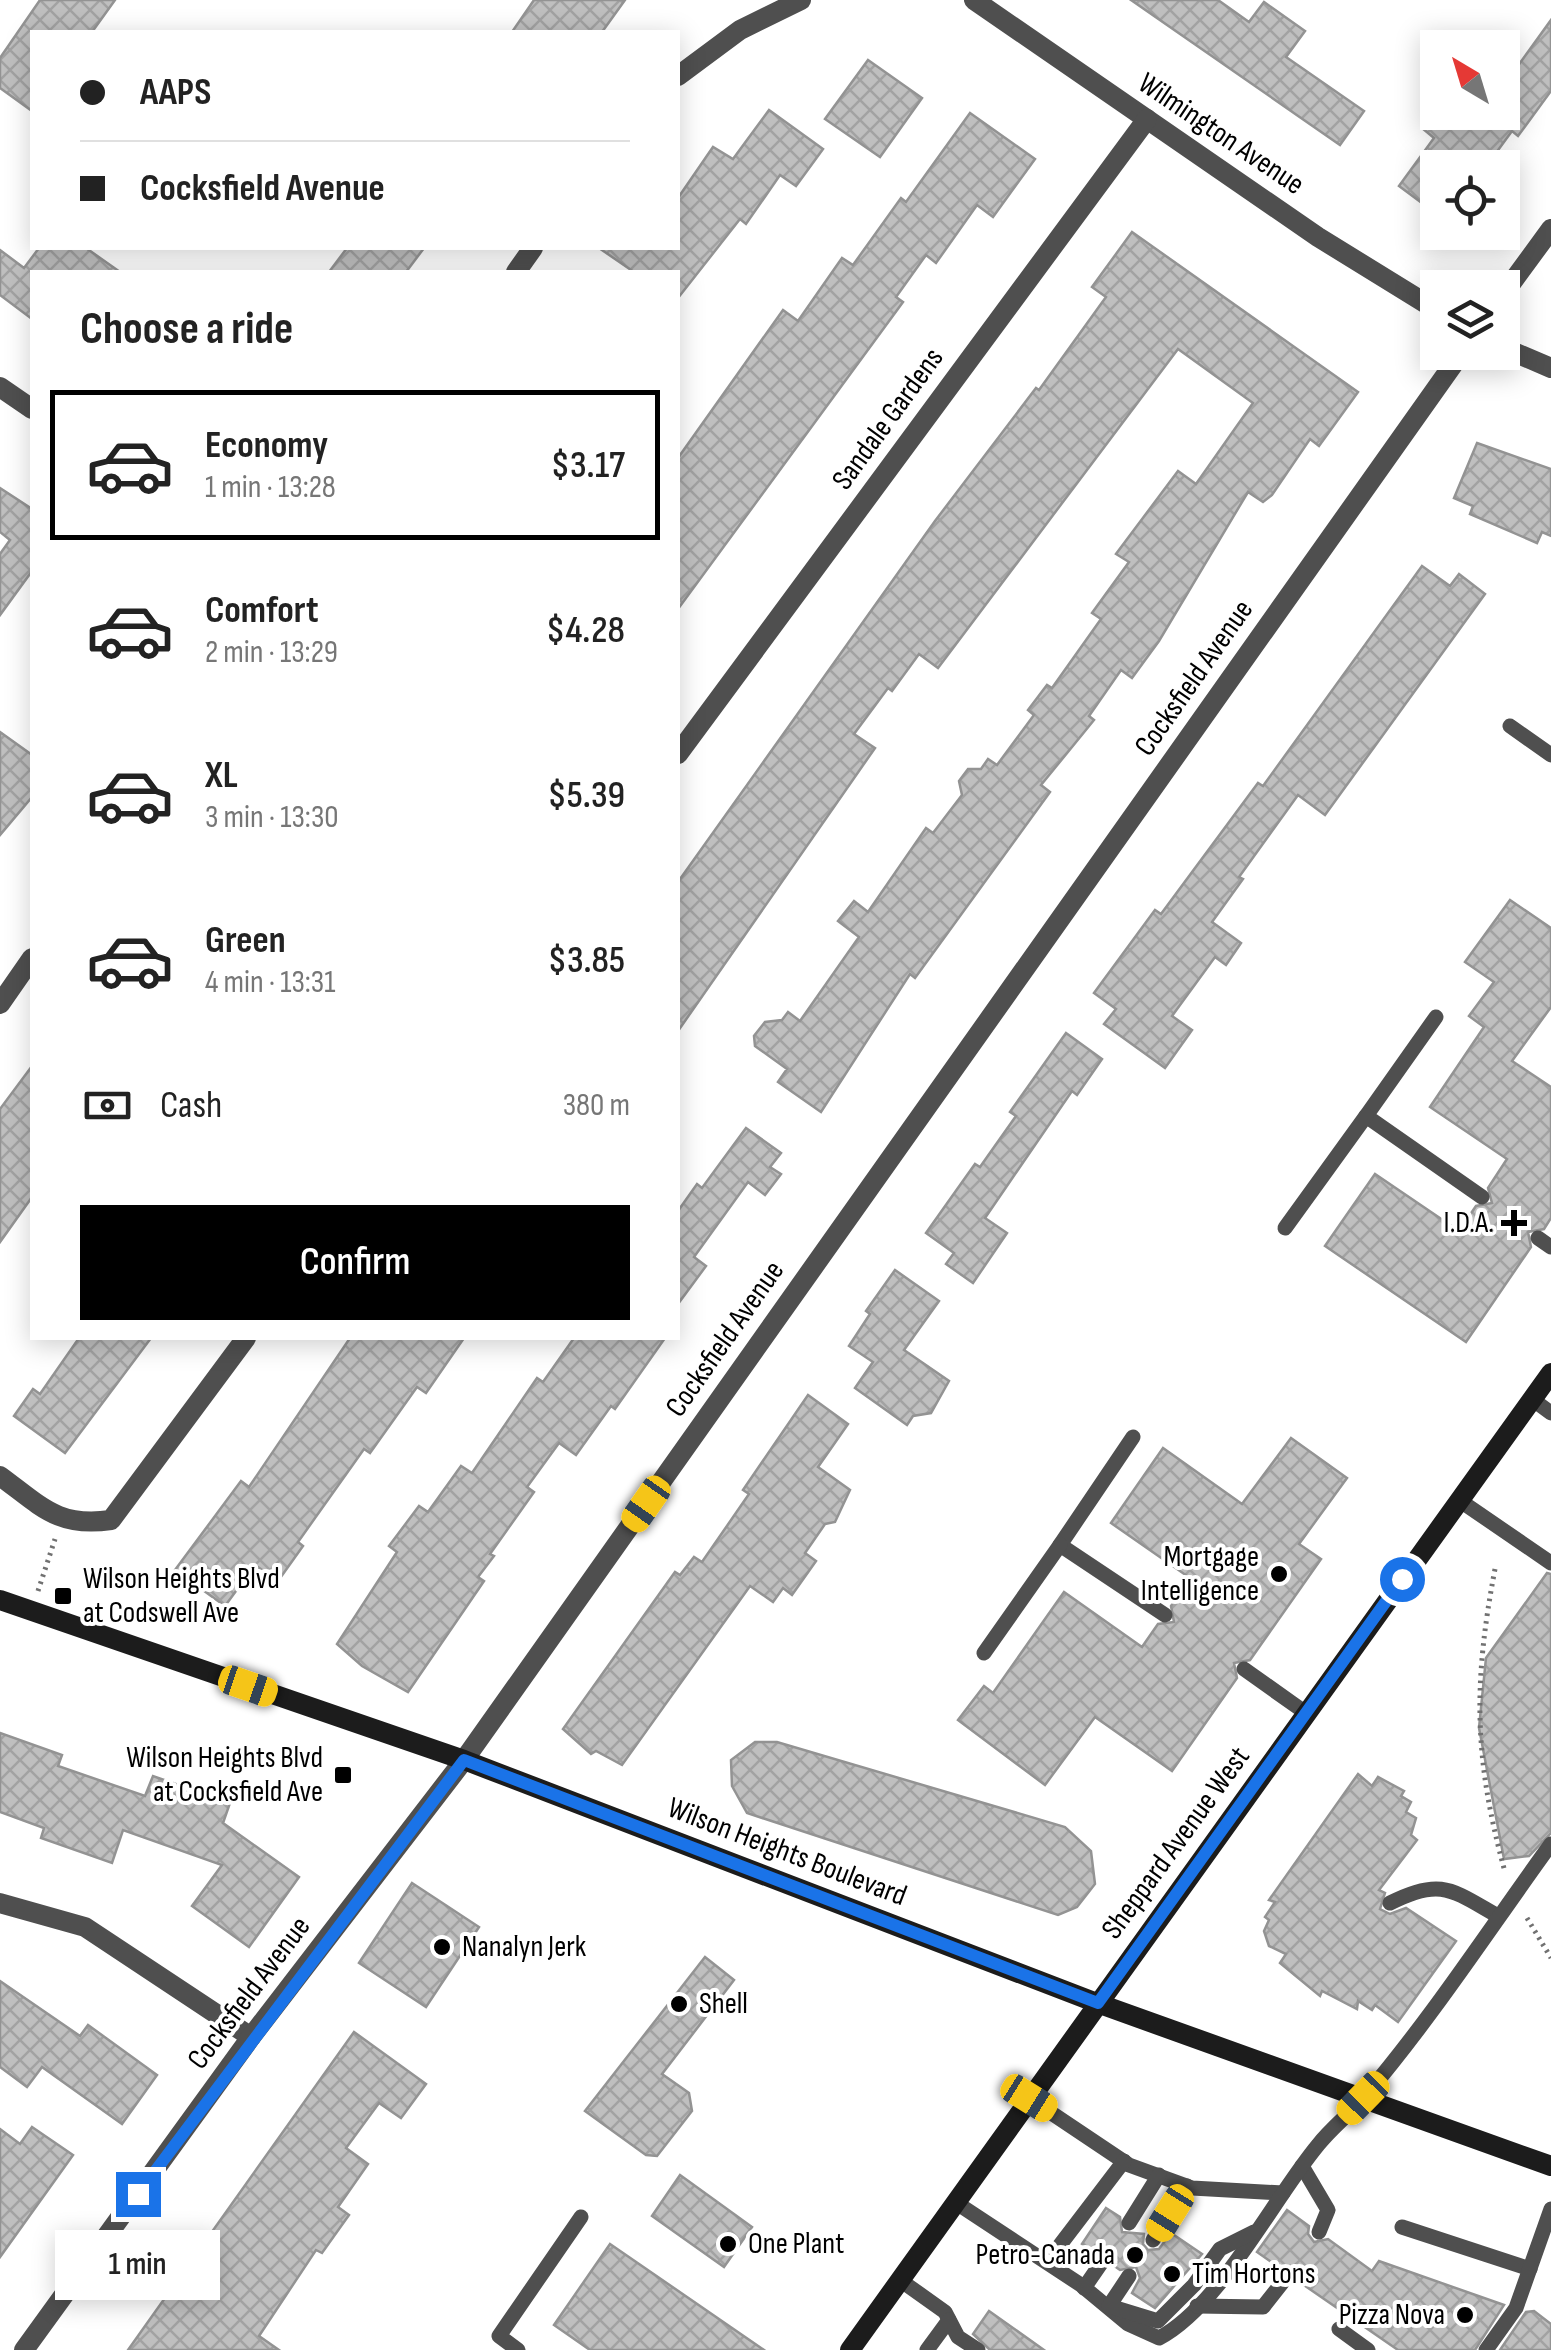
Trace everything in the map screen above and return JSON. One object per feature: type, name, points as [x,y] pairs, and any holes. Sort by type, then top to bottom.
[{"type":"main road","name":"Sheppard Avenue West","points":[[850,2350],[1551,1372]]},
{"type":"main road","name":"Wilson Heights Boulevard","points":[[0,1600],[464,1760],[1098,2003],[1551,2166]]},
{"type":"street","points":[[680,75],[740,30],[801,0]]},
{"type":"street","name":"Wilmington Avenue","points":[[974,0],[1318,237],[1420,300]]},
{"type":"street","name":"Sandale Gardens","points":[[680,751],[1146,120]]},
{"type":"street","points":[[1520,271],[1551,229]]},
{"type":"street","points":[[1520,355],[1551,368]]},
{"type":"street","name":"Cocksfield Avenue","points":[[24,2350],[252,2038],[464,1760],[1449,370]]},
{"type":"street","points":[[0,386],[30,408]]},
{"type":"street","points":[[0,1004],[30,961]]},
{"type":"street","points":[[0,1476],[71,1521],[112,1520],[245,1340]]},
{"type":"street","points":[[0,1904],[85,1928],[252,2038]]},
{"type":"lane","points":[[1510,726],[1551,756]]},
{"type":"lane","points":[[1286,1228],[1436,1017]]},
{"type":"lane","points":[[1366,1116],[1482,1198]]},
{"type":"lane","points":[[1532,1399],[1551,1413]]},
{"type":"lane","points":[[984,1653],[1133,1437]]},
{"type":"lane","points":[[1459,1500],[1551,1563]]},
{"type":"lane","points":[[1060,1546],[1165,1615]]},
{"type":"lane","points":[[1244,1669],[1306,1713]]},
{"type":"lane","points":[[955,2202],[1048,2262],[1128,2324],[1160,2338],[1177,2329],[1257,2230],[1302,2166],[1363,2098],[1551,1844]]},
{"type":"lane","points":[[1390,1903],[1420,1887],[1448,1887],[1498,1916]]},
{"type":"lane","points":[[1029,2098],[1124,2161],[1158,2176],[1187,2186],[1283,2193]]},
{"type":"lane","points":[[1048,2262],[1124,2161]]},
{"type":"lane","points":[[1302,2166],[1328,2210],[1319,2232]]},
{"type":"lane","points":[[1129,2223],[1158,2176]]},
{"type":"lane","points":[[1153,2240],[1187,2186]]},
{"type":"lane","points":[[1486,2350],[1516,2308],[1551,2209]]},
{"type":"lane","points":[[518,2350],[499,2336],[580,2216]]},
{"type":"lane","points":[[1402,2227],[1530,2269]]},
{"type":"lane","points":[[1109,2306],[1158,2320],[1194,2286],[1220,2249],[1257,2230]]},
{"type":"lane","points":[[1084,2288],[1104,2259]]},
{"type":"lane","points":[[1197,2306],[1263,2307],[1288,2274]]},
{"type":"lane","points":[[1109,2306],[1130,2276]]},
{"type":"lane","points":[[900,2280],[949,2320],[958,2337],[978,2350]]},
{"type":"lane","points":[[927,2350],[949,2320]]},
{"type":"lane","points":[[1339,2329],[1368,2350]]},
{"type":"path","points":[[32,1611],[71,1521]]},
{"type":"path","points":[[1495,1569],[1484,1624],[1477,1736],[1492,1828],[1515,1894],[1551,1958]]},
{"type":"building","points":[[40,0],[115,0],[93,30],[30,30],[30,110],[0,88],[0,58]]},
{"type":"building","points":[[534,0],[625,0],[603,30],[513,30]]},
{"type":"building","points":[[1131,0],[1218,0],[1249,22],[1264,2],[1305,31],[1286,57],[1364,111],[1340,145]]},
{"type":"building","points":[[1551,20],[1551,91],[1518,136],[1512,131],[1498,150],[1425,150],[1434,138],[1424,130],[1520,130],[1520,63]]},
{"type":"building","points":[[868,60],[922,98],[880,157],[825,119]]},
{"type":"building","points":[[769,110],[823,149],[796,186],[780,175],[746,224],[740,219],[680,295],[680,270],[631,270],[602,250],[680,250],[680,195],[713,147],[733,159]]},
{"type":"building","points":[[970,113],[1035,159],[993,217],[977,205],[936,263],[926,255],[896,297],[903,302],[680,606],[680,455],[783,310],[798,321],[842,258],[853,265],[901,198],[906,202]]},
{"type":"building","points":[[1420,157],[1420,202],[1399,186]]},
{"type":"building","points":[[1132,232],[1358,392],[1319,446],[1310,439],[1272,495],[1263,502],[1248,492],[1159,641],[1132,678],[1121,670],[1089,716],[1094,720],[1041,785],[1050,792],[915,978],[910,974],[821,1112],[778,1082],[787,1069],[755,1046],[754,1036],[765,1022],[782,1020],[788,1012],[800,1021],[859,937],[838,921],[854,901],[868,912],[926,828],[933,833],[962,795],[959,781],[968,769],[981,769],[988,759],[997,765],[1034,715],[1028,710],[1047,685],[1052,688],[1101,619],[1092,613],[1129,562],[1116,554],[1178,471],[1196,484],[1253,403],[1178,349],[938,668],[919,654],[854,734],[875,748],[680,1028],[680,879],[935,521],[1036,388],[1039,390],[1106,297],[1092,287]]},
{"type":"building","points":[[0,250],[24,268],[38,250],[89,250],[117,270],[30,270],[30,318],[0,295]]},
{"type":"building","points":[[346,250],[422,250],[408,270],[330,270]]},
{"type":"building","points":[[1477,443],[1551,469],[1551,536],[1542,532],[1537,543],[1470,514],[1473,506],[1454,498]]},
{"type":"building","points":[[0,488],[30,508],[30,574],[0,615],[0,554],[10,540],[0,532]]},
{"type":"building","points":[[1422,566],[1450,586],[1459,574],[1485,594],[1325,815],[1298,795],[1239,877],[1243,879],[1212,922],[1241,943],[1226,965],[1215,957],[1172,1016],[1192,1030],[1165,1068],[1104,1024],[1116,1009],[1094,993],[1155,910],[1161,914],[1258,783],[1263,786]]},
{"type":"building","points":[[0,732],[30,754],[30,799],[0,835]]},
{"type":"building","points":[[1510,900],[1551,928],[1551,1007],[1512,1061],[1551,1087],[1551,1218],[1544,1229],[1528,1232],[1531,1247],[1466,1342],[1325,1246],[1375,1174],[1459,1231],[1476,1206],[1492,1203],[1488,1188],[1507,1159],[1430,1107],[1484,1027],[1469,1016],[1494,982],[1465,962]]},
{"type":"building","points":[[1066,1033],[1102,1059],[1077,1095],[1072,1091],[985,1218],[1007,1233],[973,1283],[946,1264],[954,1253],[926,1233],[975,1164],[980,1167],[1016,1116],[1010,1112]]},
{"type":"building","points":[[30,1069],[30,1200],[0,1242],[0,1109]]},
{"type":"building","points":[[746,1128],[781,1153],[770,1167],[781,1174],[765,1195],[748,1182],[694,1257],[706,1266],[680,1301],[680,1208],[697,1184],[702,1188]]},
{"type":"building","points":[[895,1270],[939,1301],[904,1350],[949,1381],[931,1413],[913,1416],[907,1425],[855,1388],[873,1362],[849,1346],[870,1314],[866,1311]]},
{"type":"building","points":[[78,1340],[150,1340],[65,1453],[14,1416],[33,1389],[40,1394]]},
{"type":"building","points":[[349,1340],[463,1340],[426,1393],[417,1387],[370,1453],[364,1449],[298,1542],[303,1546],[278,1581],[255,1565],[225,1606],[175,1570],[241,1481],[249,1487]]},
{"type":"building","points":[[573,1340],[664,1340],[615,1409],[611,1406],[576,1455],[559,1443],[527,1487],[534,1492],[490,1554],[494,1556],[478,1577],[484,1581],[408,1692],[362,1666],[337,1644],[397,1552],[389,1546],[419,1506],[428,1512],[461,1466],[472,1473],[537,1378],[543,1382]]},
{"type":"building","points":[[808,1395],[848,1424],[818,1467],[850,1490],[835,1522],[825,1524],[805,1553],[816,1561],[792,1595],[783,1588],[773,1602],[750,1586],[622,1765],[596,1751],[591,1754],[563,1729],[675,1572],[680,1575],[694,1557],[702,1562],[749,1494],[743,1490]]},
{"type":"building","points":[[1291,1438],[1347,1478],[1299,1544],[1321,1559],[1250,1660],[1234,1663],[1237,1678],[1172,1771],[1095,1717],[1045,1785],[958,1720],[984,1686],[993,1693],[1064,1592],[1142,1647],[1158,1624],[1174,1622],[1171,1606],[1190,1578],[1111,1523],[1163,1448],[1242,1504]]},
{"type":"building","points":[[1547,1573],[1551,1574],[1551,1833],[1529,1856],[1504,1859],[1479,1728],[1486,1658]]},
{"type":"building","points":[[0,1733],[62,1755],[58,1766],[145,1796],[153,1776],[230,1803],[223,1823],[299,1877],[249,1947],[192,1906],[222,1865],[123,1830],[112,1863],[41,1838],[44,1828],[0,1812]]},
{"type":"building","points":[[755,1742],[777,1742],[1065,1827],[1091,1851],[1095,1884],[1077,1907],[1058,1915],[747,1813],[732,1786],[731,1760]]},
{"type":"building","points":[[1358,1774],[1372,1786],[1378,1777],[1404,1791],[1401,1796],[1411,1802],[1406,1812],[1416,1818],[1411,1835],[1417,1840],[1379,1890],[1385,1893],[1380,1909],[1390,1914],[1406,1908],[1456,1941],[1398,2022],[1375,2005],[1372,2010],[1358,2001],[1357,2009],[1322,1991],[1320,1996],[1280,1963],[1286,1954],[1269,1946],[1264,1931],[1269,1920],[1265,1917],[1275,1902],[1269,1900]]},
{"type":"building","points":[[412,1883],[479,1927],[426,2007],[359,1963]]},
{"type":"building","points":[[705,1957],[734,1980],[662,2074],[689,2093],[692,2111],[657,2156],[646,2155],[585,2111]]},
{"type":"building","points":[[0,1981],[80,2036],[88,2025],[157,2075],[122,2124],[42,2067],[27,2087],[0,2067]]},
{"type":"building","points":[[354,2032],[426,2084],[401,2118],[379,2103],[346,2148],[368,2164],[338,2207],[349,2215],[322,2253],[316,2250],[259,2336],[279,2350],[128,2350]]},
{"type":"building","points":[[32,2127],[73,2155],[0,2257],[0,2129],[20,2144]]},
{"type":"building","points":[[680,2175],[752,2227],[724,2267],[652,2216]]},
{"type":"building","points":[[1106,2208],[1120,2217],[1122,2232],[1144,2234],[1143,2244],[1148,2250],[1159,2249],[1171,2233],[1202,2254],[1155,2308],[1132,2293],[1140,2278],[1136,2267],[1120,2270],[1113,2265],[1110,2249],[1095,2253],[1082,2244]]},
{"type":"building","points":[[1287,2210],[1309,2226],[1308,2234],[1314,2242],[1328,2239],[1372,2271],[1379,2261],[1504,2305],[1475,2350],[1398,2350],[1298,2281],[1295,2265],[1280,2268],[1257,2252]]},
{"type":"building","points":[[610,2244],[764,2350],[590,2350],[554,2325]]},
{"type":"building","points":[[989,2311],[1044,2350],[990,2350],[973,2334]]},
{"type":"building","points":[[1534,2311],[1551,2324],[1551,2350],[1500,2350],[1526,2312]]},
{"type":"place","name":"I.D.A.","points":[[1514,1223]]},
{"type":"place","name":"Mortgage Intelligence","points":[[1279,1574]]},
{"type":"place","name":"Wilson Heights Blvd at Codswell Ave","points":[[63,1596]]},
{"type":"place","name":"Wilson Heights Blvd at Cocksfield Ave","points":[[343,1775]]},
{"type":"place","name":"Nanalyn Jerk","points":[[442,1947]]},
{"type":"place","name":"Shell","points":[[679,2004]]},
{"type":"place","name":"One Plant","points":[[728,2244]]},
{"type":"place","name":"Petro-Canada","points":[[1135,2255]]},
{"type":"place","name":"Tim Hortons","points":[[1172,2274]]},
{"type":"place","name":"Pizza Nova","points":[[1465,2315]]},
{"type":"route","points":[[138,2194],[464,1760],[1098,2003],[1402,1579]]}]
